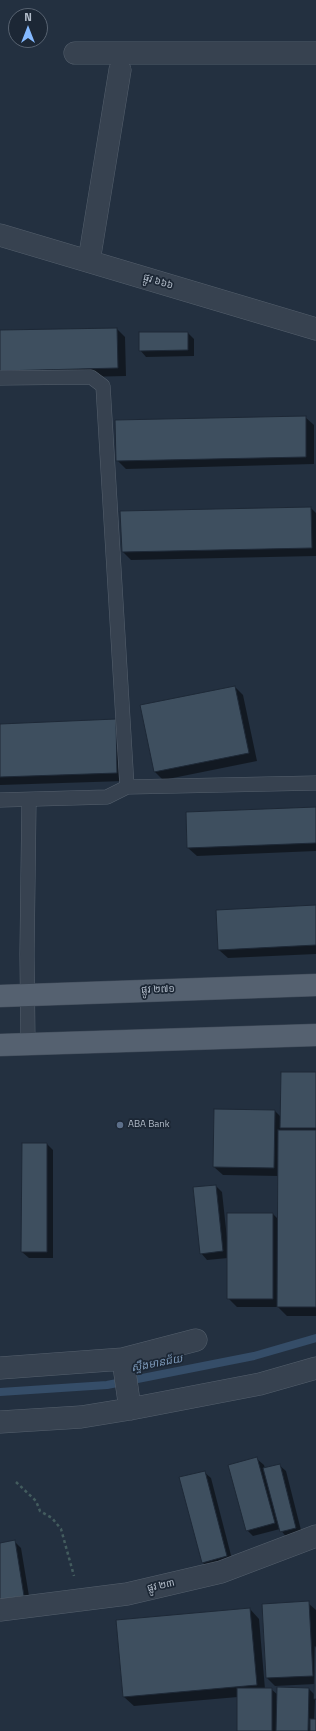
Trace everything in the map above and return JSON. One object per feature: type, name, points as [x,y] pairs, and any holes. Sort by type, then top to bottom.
[{"type":"main road","name":"ផ្លូវ ២៧១","points":[[0,996],[316,984]]},
{"type":"main road","points":[[0,1045],[316,1035]]},
{"type":"street","points":[[75,53],[316,53]]},
{"type":"street","points":[[89,262],[120,70]]},
{"type":"street","name":"ផ្លូវ ៦៦៦","points":[[0,235],[316,329]]},
{"type":"street","points":[[0,1368],[124,1363],[196,1340]]},
{"type":"street","points":[[124,1363],[129,1401]]},
{"type":"street","points":[[0,1422],[81,1417],[129,1401],[260,1384],[316,1368]]},
{"type":"street","name":"ផ្លូវ ២៣","points":[[0,1610],[127,1594],[220,1572],[316,1536]]},
{"type":"lane","points":[[0,378],[91,378],[103,386],[128,787]]},
{"type":"lane","points":[[0,800],[107,796],[128,787],[316,783]]},
{"type":"lane","points":[[28,1044],[27,954],[29,800]]},
{"type":"path","points":[[16,1482],[36,1501],[40,1510],[52,1518],[61,1529],[80,1600]]},
{"type":"building","points":[[117,328],[118,368],[0,371],[0,330]]},
{"type":"building","points":[[139,332],[188,332],[188,350],[139,351]]},
{"type":"building","points":[[306,416],[306,457],[116,461],[115,420]]},
{"type":"building","points":[[311,507],[312,548],[122,552],[120,511]]},
{"type":"building","points":[[235,686],[249,753],[154,772],[140,705]]},
{"type":"building","points":[[116,719],[117,773],[0,777],[0,724]]},
{"type":"building","points":[[316,807],[316,843],[187,848],[186,812]]},
{"type":"building","points":[[316,905],[316,945],[218,950],[216,910]]},
{"type":"building","points":[[281,1072],[316,1072],[316,1128],[280,1128]]},
{"type":"building","points":[[214,1109],[275,1110],[274,1168],[213,1167]]},
{"type":"building","points":[[278,1130],[316,1130],[316,1307],[277,1307]]},
{"type":"building","points":[[22,1143],[47,1143],[47,1252],[21,1252]]},
{"type":"building","points":[[216,1185],[223,1251],[200,1254],[193,1187]]},
{"type":"building","points":[[227,1213],[273,1213],[273,1299],[227,1299]]},
{"type":"building","points":[[257,1457],[275,1523],[246,1531],[228,1465]]},
{"type":"building","points":[[280,1464],[296,1528],[280,1532],[263,1468]]},
{"type":"building","points":[[205,1471],[227,1556],[202,1563],[179,1477]]},
{"type":"building","points":[[15,1540],[24,1596],[0,1600],[0,1543]]},
{"type":"building","points":[[309,1601],[313,1676],[266,1678],[262,1604]]},
{"type":"building","points":[[250,1608],[257,1685],[123,1697],[116,1620]]},
{"type":"building","points":[[315,1647],[316,1699],[314,1699]]},
{"type":"building","points":[[277,1687],[309,1688],[308,1731],[276,1731]]},
{"type":"building","points":[[237,1688],[272,1688],[272,1731],[237,1731]]},
{"type":"building","points":[[310,1719],[316,1719],[316,1731],[310,1731]]},
{"type":"waterway","name":"ស្ទឹងមានជ័យ","points":[[0,1392],[107,1385],[254,1356],[316,1338]]},
{"type":"place","name":"ABA Bank","points":[[120,1125]]}]
